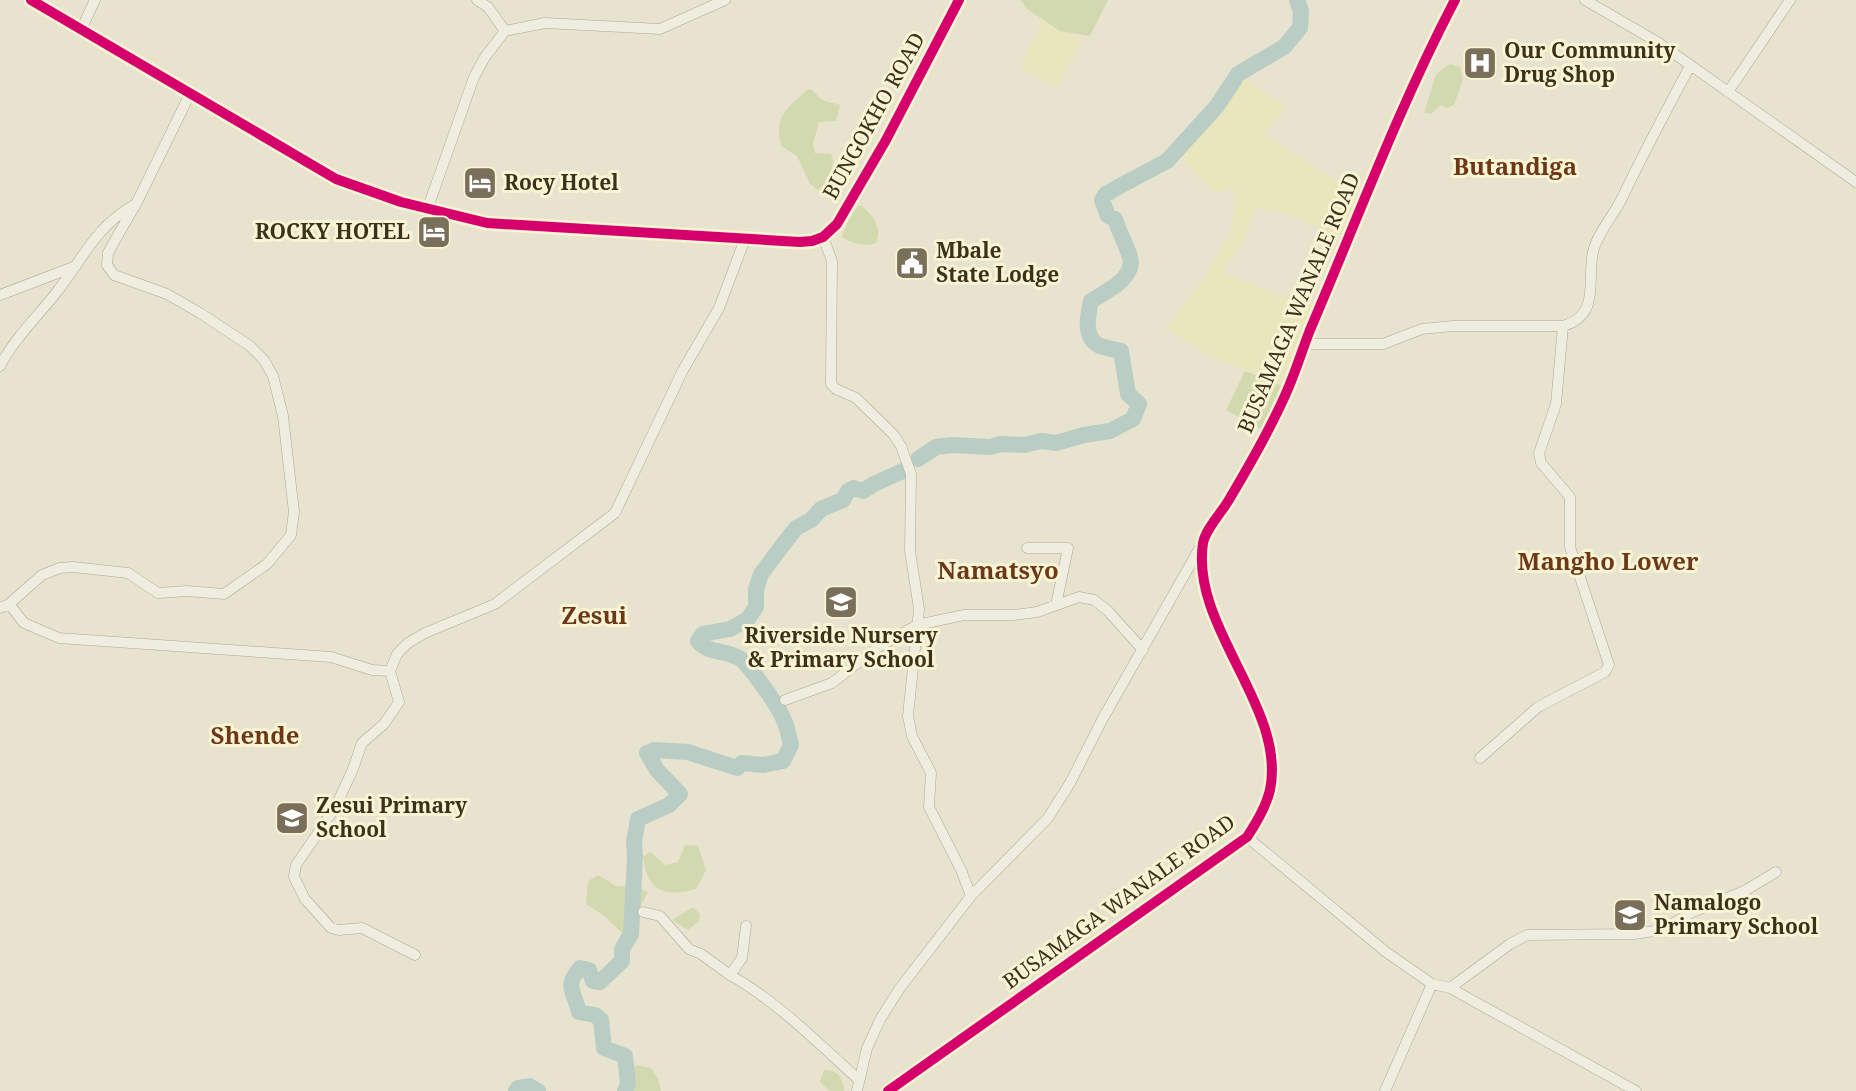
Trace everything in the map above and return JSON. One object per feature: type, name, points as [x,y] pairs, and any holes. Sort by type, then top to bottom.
[{"type":"street","points":[[31,0],[345,183],[428,210],[487,223],[745,239],[812,241],[823,237],[832,261],[831,384],[856,398],[889,429],[897,439],[911,474],[909,528],[918,594],[909,692],[910,726],[931,773],[929,807],[961,870],[971,897]]},
{"type":"street","points":[[82,28],[95,0]]},
{"type":"street","points":[[477,0],[488,7],[505,31]]},
{"type":"street","points":[[428,210],[474,77],[505,31],[545,23],[660,29],[725,0]]},
{"type":"street","name":"BUNGOKHO ROAD","points":[[823,237],[837,223],[856,194],[960,0]]},
{"type":"street","name":"BUSAMAGA WANALE ROAD","points":[[888,1091],[1247,837],[1263,811],[1270,788],[1271,757],[1261,717],[1207,597],[1203,540],[1285,397],[1422,63],[1455,0]]},
{"type":"street","points":[[1585,0],[1659,43],[1856,182]]},
{"type":"street","points":[[1728,92],[1790,0]]},
{"type":"street","points":[[1305,344],[1383,344],[1422,329],[1453,326],[1563,326],[1576,322],[1587,309],[1591,295],[1593,252],[1598,237],[1622,198],[1690,66]]},
{"type":"street","points":[[190,94],[137,202],[108,253],[107,265],[114,275],[174,297],[250,346],[264,360],[273,376],[283,416],[294,512],[291,535],[267,564],[224,594],[187,591],[158,593],[128,573],[73,567],[60,568],[42,575],[4,606],[24,623],[59,638],[331,657],[372,670],[390,671]]},
{"type":"street","points":[[0,366],[10,348],[107,223],[137,202]]},
{"type":"street","points":[[415,956],[362,928],[331,928],[305,899],[294,877],[296,865],[335,807],[362,743],[384,724],[399,702],[390,671],[397,654],[408,643],[425,633],[495,604],[615,513],[677,380],[719,308],[745,239]]},
{"type":"street","points":[[0,295],[76,266]]},
{"type":"street","points":[[1480,758],[1538,707],[1605,672],[1609,664],[1570,547],[1570,497],[1541,463],[1539,453],[1556,404],[1563,326]]},
{"type":"street","points":[[857,1091],[867,1048],[881,1018],[900,988],[971,897],[1048,818],[1070,783],[1102,720],[1203,540]]},
{"type":"street","points":[[1027,548],[1068,548],[1056,605]]},
{"type":"street","points":[[785,700],[832,683],[877,648],[917,625],[964,615],[1037,612],[1079,597],[1094,600],[1108,611],[1143,650]]},
{"type":"street","points":[[1247,837],[1386,952],[1432,984],[1450,988],[1636,1091]]},
{"type":"street","points":[[1450,988],[1510,944],[1527,935],[1634,934],[1661,930],[1693,912],[1746,890],[1776,872]]},
{"type":"street","points":[[643,912],[660,916],[690,949],[701,954],[780,1011],[859,1080]]},
{"type":"street","points":[[730,975],[742,957],[746,926]]},
{"type":"street","points":[[1385,1091],[1432,984]]},
{"type":"shaded area","points":[[1043,21],[1082,40],[1058,87],[1020,68]]},
{"type":"shaded area","points":[[1238,74],[1286,106],[1265,134],[1361,198],[1343,240],[1290,215],[1256,207],[1244,241],[1223,272],[1274,293],[1317,305],[1285,387],[1210,356],[1166,329],[1210,268],[1230,233],[1235,204],[1232,188],[1215,193],[1175,153],[1217,106]]},
{"type":"green space","points":[[1021,0],[1108,0],[1090,36],[1060,31],[1027,9]]},
{"type":"green space","points":[[1450,64],[1460,67],[1463,79],[1454,105],[1447,108],[1441,105],[1431,114],[1424,113],[1436,74]]},
{"type":"green space","points":[[811,89],[822,100],[840,105],[836,121],[819,122],[813,144],[815,153],[831,154],[833,160],[831,183],[818,190],[810,184],[797,156],[781,146],[779,136],[784,114]]},
{"type":"green space","points":[[858,206],[862,206],[876,222],[876,243],[858,244],[842,237]]},
{"type":"green space","points":[[1245,371],[1285,387],[1263,430],[1226,410]]},
{"type":"green space","points":[[685,845],[698,846],[706,870],[696,889],[674,893],[659,889],[649,878],[643,857],[650,852],[665,865],[678,862]]},
{"type":"green space","points":[[598,875],[616,886],[639,888],[648,892],[639,909],[636,928],[624,935],[603,915],[586,904],[588,881]]},
{"type":"green space","points":[[693,907],[700,914],[699,921],[688,930],[672,920]]},
{"type":"green space","points":[[636,1065],[651,1068],[661,1091],[625,1091],[629,1072]]},
{"type":"green space","points":[[824,1070],[833,1071],[839,1076],[844,1091],[830,1091],[820,1082]]},
{"type":"waterway","points":[[918,459],[936,447],[952,445],[990,447],[1041,441],[1056,443],[1110,431],[1133,419],[1139,404],[1128,394],[1121,351],[1098,345],[1088,331],[1091,301],[1118,284],[1131,265],[1115,219],[1108,216],[1102,200],[1106,194],[1167,161],[1217,106],[1238,74],[1284,47],[1300,28],[1301,11],[1297,0]]},
{"type":"waterway","points":[[625,1091],[628,1084],[625,1056],[604,1048],[601,1020],[595,1015],[579,1012],[571,984],[580,968],[589,970],[593,981],[600,982],[622,961],[622,949],[631,934],[634,842],[638,819],[669,805],[680,794],[657,770],[647,753],[655,750],[688,752],[737,768],[742,763],[763,765],[783,761],[791,745],[786,724],[752,671],[737,657],[708,648],[698,641],[703,634],[730,629],[748,619],[756,607],[756,589],[761,574],[796,528],[811,520],[821,509],[843,500],[848,491],[854,488],[863,491],[905,470]]},
{"type":"waterway","points":[[516,1091],[529,1086],[538,1091]]},
{"type":"cycle path","points":[[31,0],[336,179],[401,202],[487,223],[800,242],[823,237],[837,224],[886,140],[959,0]]},
{"type":"cycle path","points":[[888,1091],[1247,837],[1261,814],[1270,790],[1271,759],[1265,729],[1210,606],[1203,574],[1203,543],[1251,462],[1283,400],[1397,122],[1455,0]]},
{"type":"place","name":"Our Community Drug Shop","points":[[1480,63]]},
{"type":"place","name":"Rocy Hotel","points":[[480,183]]},
{"type":"place","name":"ROCKY HOTEL","points":[[434,232]]},
{"type":"place","name":"Mbale State Lodge","points":[[912,263]]},
{"type":"place","name":"Riverside Nursery & Primary School","points":[[841,602]]},
{"type":"place","name":"Zesui Primary School","points":[[292,818]]},
{"type":"place","name":"Namalogo Primary School","points":[[1630,915]]},
{"type":"district","name":"Butandiga","points":[[1515,167]]},
{"type":"district","name":"Mangho Lower","points":[[1608,562]]},
{"type":"district","name":"Namatsyo","points":[[998,571]]},
{"type":"district","name":"Zesui","points":[[594,616]]},
{"type":"district","name":"Shende","points":[[255,736]]}]
